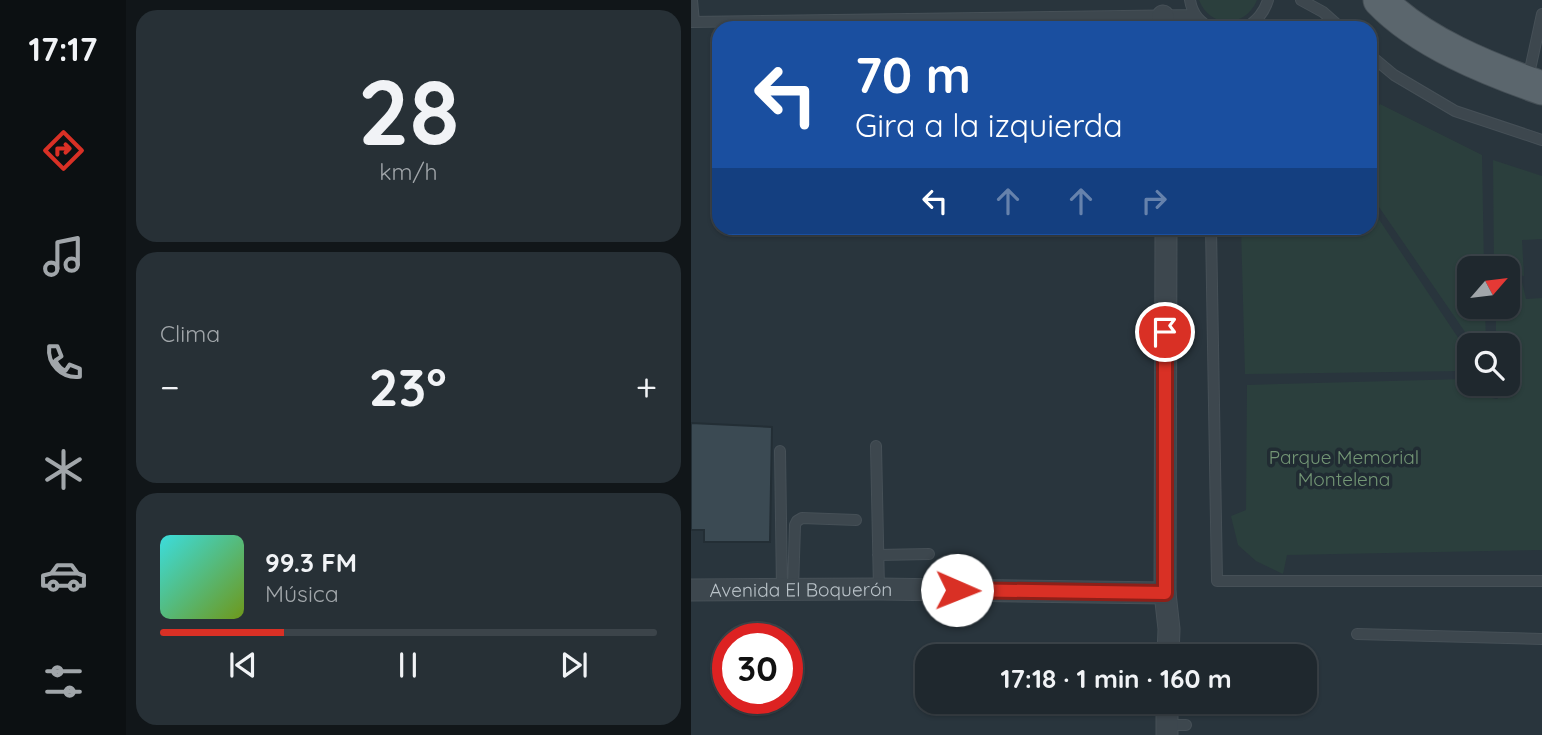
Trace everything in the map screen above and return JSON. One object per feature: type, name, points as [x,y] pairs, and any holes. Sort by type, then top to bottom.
[{"type":"main road","points":[[1380,0],[1410,25],[1463,56],[1494,70],[1538,74]]},
{"type":"main road","points":[[1406,0],[1434,21],[1538,74]]},
{"type":"street","points":[[1166,235],[1165,593],[1168,644]]},
{"type":"street","name":"Avenida El Boquerón","points":[[691,590],[879,589],[1165,593]]},
{"type":"lane","points":[[692,0],[692,22],[712,22]]},
{"type":"lane","points":[[1190,0],[1195,15],[1202,21]]},
{"type":"lane","points":[[1256,21],[1268,0]]},
{"type":"lane","points":[[1301,0],[1333,21]]},
{"type":"lane","points":[[1168,21],[1195,15]]},
{"type":"lane","points":[[1538,74],[1541,15]]},
{"type":"lane","points":[[1377,61],[1394,75],[1455,111],[1542,140]]},
{"type":"lane","points":[[1211,235],[1217,581],[1542,581]]},
{"type":"lane","points":[[876,446],[879,589]]},
{"type":"lane","points":[[780,450],[787,589]]},
{"type":"lane","points":[[787,589],[797,521],[802,518],[856,520]]},
{"type":"lane","points":[[878,555],[929,554]]},
{"type":"lane","points":[[1357,634],[1542,639]]},
{"type":"green space","points":[[1199,0],[1257,0],[1245,16],[1228,21],[1211,16]]},
{"type":"green space","points":[[1380,104],[1482,155],[1484,256],[1457,256],[1457,319],[1485,319],[1486,333],[1466,333],[1377,204],[1377,109]]},
{"type":"green space","points":[[1493,160],[1542,176],[1542,239],[1522,240],[1524,276],[1521,276],[1521,256],[1494,256]]},
{"type":"green space","points":[[1377,216],[1457,336],[1457,371],[1245,374],[1241,235],[1377,235]]},
{"type":"green space","name":"Parque Memorial Montelena","points":[[1521,282],[1526,299],[1542,298],[1542,550],[1287,555],[1283,574],[1256,561],[1238,545],[1231,516],[1246,510],[1247,385],[1457,379],[1457,396],[1497,399],[1501,396],[1520,396],[1520,333],[1496,333],[1496,319],[1521,318]]},
{"type":"building","points":[[691,423],[772,427],[770,542],[704,542],[704,530],[691,530]]},
{"type":"route","points":[[957,590],[1165,593],[1165,332]]}]
